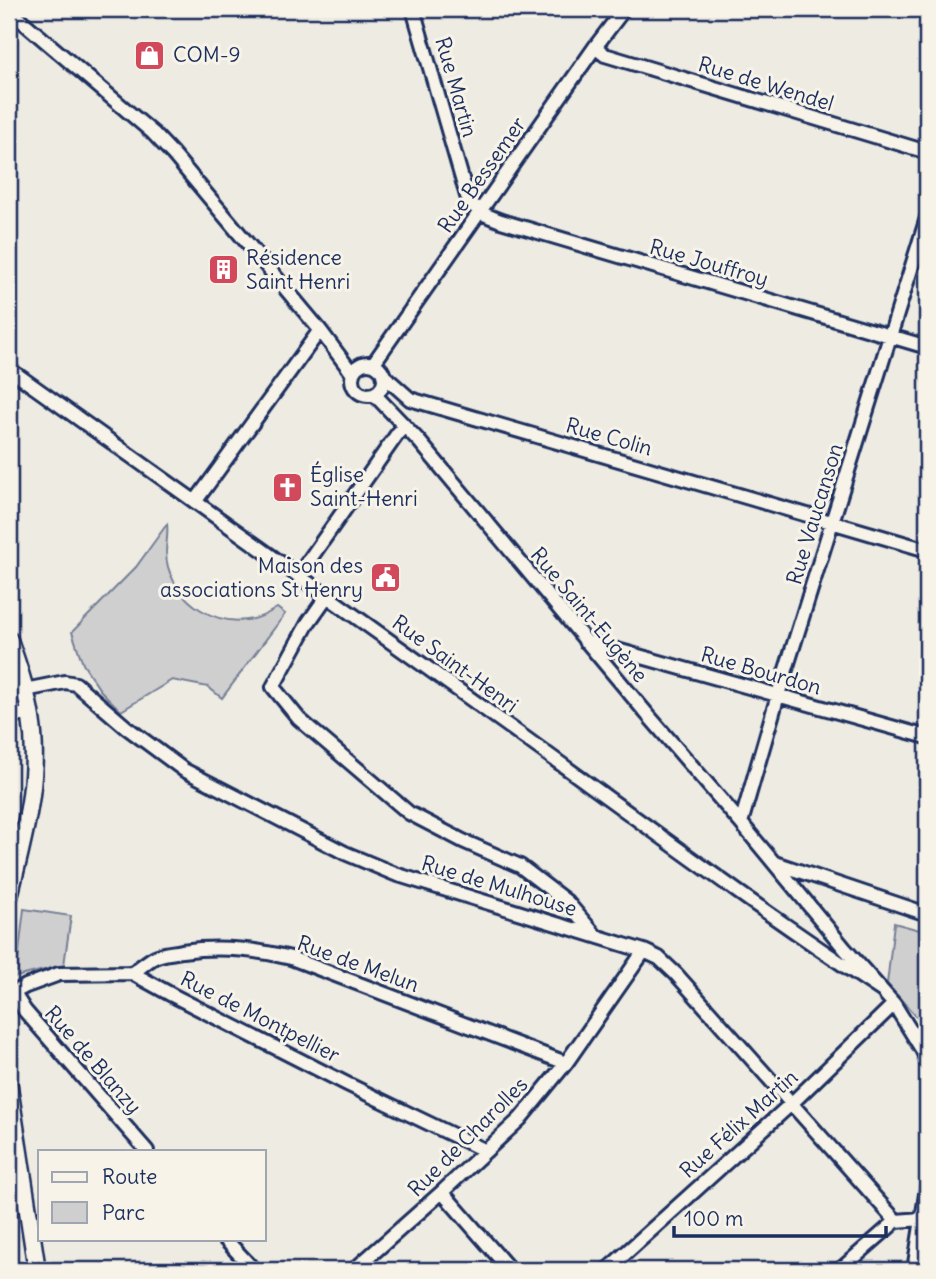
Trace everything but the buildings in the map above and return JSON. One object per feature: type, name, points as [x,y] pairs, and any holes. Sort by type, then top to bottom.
[{"type":"street","name":"Rue Martin","points":[[413,9],[467,196],[474,208],[480,212]]},
{"type":"street","name":"Rue Bessemer","points":[[373,364],[624,9]]},
{"type":"street","points":[[9,10],[172,153],[320,330],[352,373],[355,390],[363,395],[374,394],[382,386],[381,370],[373,364],[362,364],[352,373]]},
{"type":"street","name":"Rue de Wendel","points":[[595,47],[605,55],[927,152]]},
{"type":"street","name":"Rue Jouffroy","points":[[480,212],[501,221],[927,347]]},
{"type":"street","name":"Rue Vaucanson","points":[[741,823],[778,695],[927,218]]},
{"type":"street","points":[[195,502],[320,330]]},
{"type":"street","name":"Rue Saint-Henri","points":[[9,369],[705,870],[881,990]]},
{"type":"street","name":"Rue Colin","points":[[383,375],[410,399],[927,550]]},
{"type":"street","name":"Rue Saint-Eugène","points":[[374,394],[419,441],[894,1004],[927,1062]]},
{"type":"street","points":[[299,576],[404,427]]},
{"type":"street","points":[[327,596],[308,623],[273,687],[299,719],[408,813],[520,866],[566,902],[597,937]]},
{"type":"street","points":[[9,640],[25,690],[34,738],[34,776],[29,809],[9,897]]},
{"type":"street","name":"Rue Bourdon","points":[[585,641],[927,737]]},
{"type":"street","name":"Rue de Mulhouse","points":[[25,690],[65,682],[76,684],[126,727],[184,770],[345,853],[395,874],[644,951],[659,958],[896,1221]]},
{"type":"street","points":[[9,715],[31,715]]},
{"type":"street","points":[[773,862],[927,914]]},
{"type":"street","name":"Rue de Melun","points":[[132,973],[156,957],[168,953],[202,949],[265,952],[291,958],[566,1063]]},
{"type":"street","name":"Rue de Charolles","points":[[354,1270],[520,1119],[566,1063],[644,951]]},
{"type":"street","name":"Rue de Montpellier","points":[[11,994],[59,974],[132,973],[335,1078],[486,1151]]},
{"type":"street","name":"Rue de Blanzy","points":[[11,994],[146,1150]]},
{"type":"street","name":"Rue Félix Martin","points":[[607,1270],[791,1104],[894,1004]]},
{"type":"street","points":[[9,1087],[37,1270]]},
{"type":"street","points":[[914,1270],[927,1188]]},
{"type":"street","points":[[442,1192],[510,1270]]},
{"type":"street","points":[[840,1270],[896,1221],[922,1220]]},
{"type":"street","points":[[226,1240],[254,1270]]},
{"type":"green space","points":[[167,524],[168,567],[181,591],[200,610],[212,616],[239,621],[265,615],[277,608],[285,614],[222,698],[208,687],[172,680],[121,711],[100,690],[83,664],[72,632],[136,567]]},
{"type":"green space","points":[[24,909],[71,916],[64,965],[16,977]]},
{"type":"green space","points":[[894,923],[927,932],[927,1031],[887,984]]},
{"type":"place","name":"COM-9","points":[[150,55]]},
{"type":"place","name":"Résidence Saint Henri","points":[[223,270]]},
{"type":"place","name":"Église Saint-Henri","points":[[287,487]]},
{"type":"place","name":"Maison des associations St Henry","points":[[386,578]]}]
